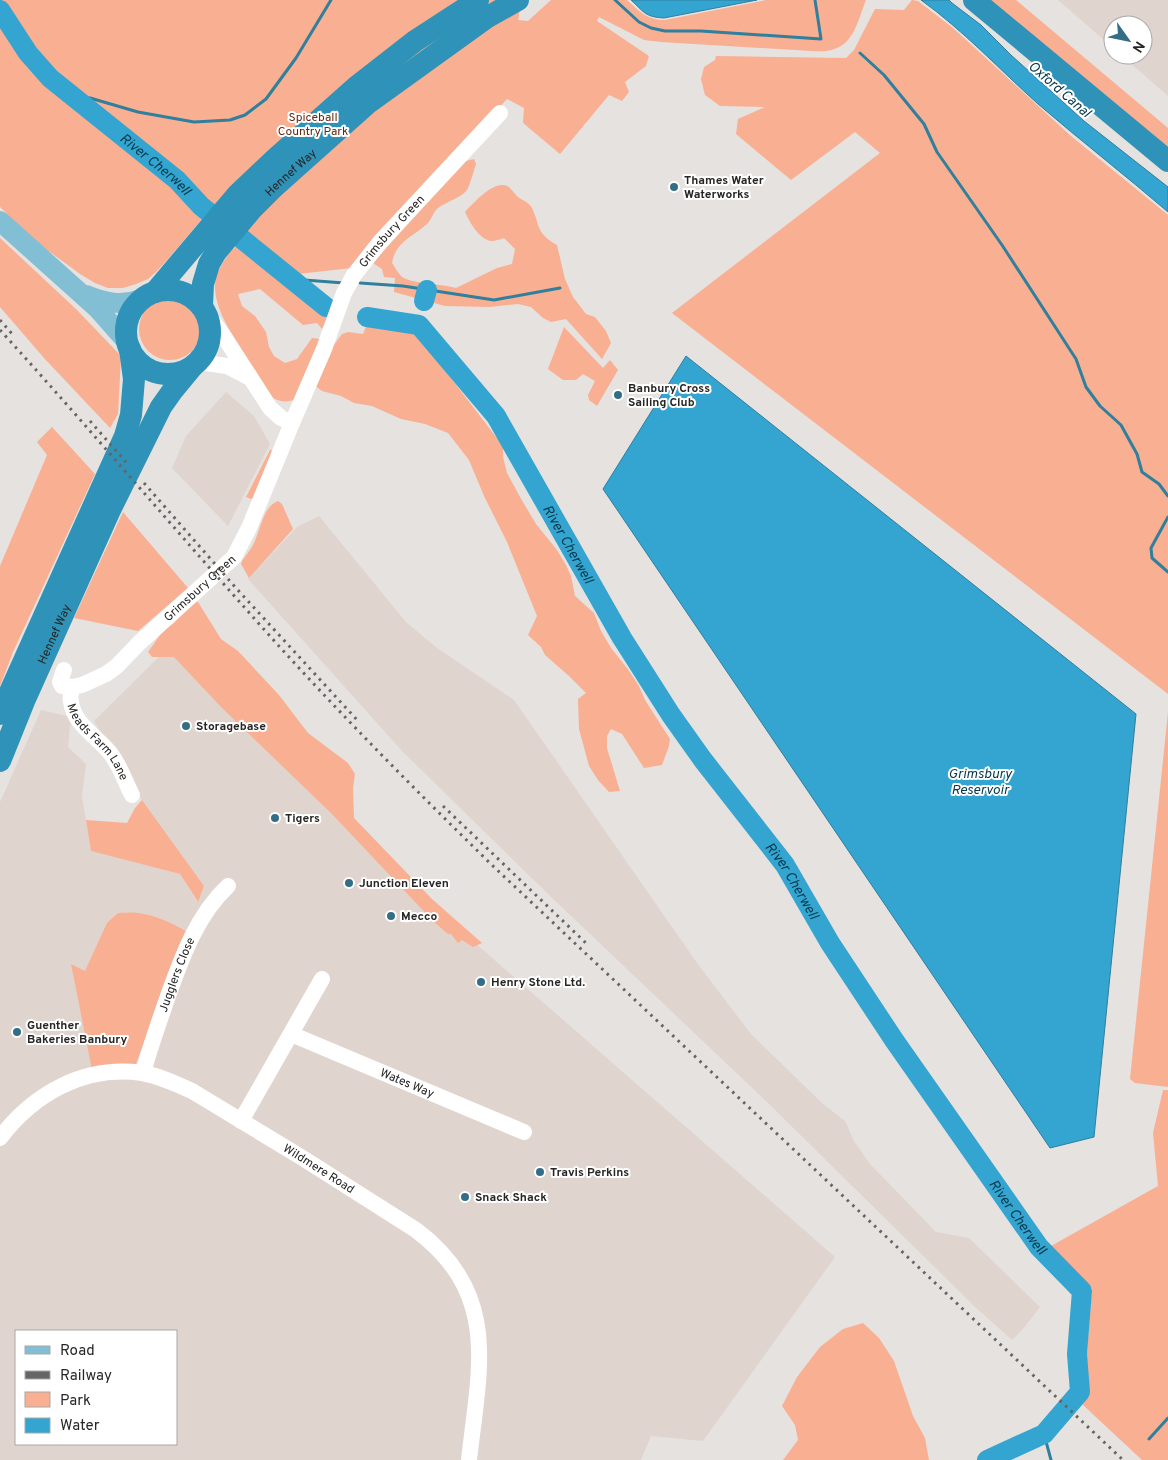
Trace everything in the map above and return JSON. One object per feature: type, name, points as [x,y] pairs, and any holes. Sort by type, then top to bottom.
[{"type":"highway","name":"Hennef Way","points":[[205,310],[203,284],[209,264],[244,202],[275,159],[356,87],[415,41],[478,0]]},
{"type":"highway","name":"Hennef Way","points":[[148,295],[193,248],[244,202],[318,146],[368,103],[486,18],[518,0]]},
{"type":"highway","points":[[974,0],[1168,161]]},
{"type":"highway","points":[[103,505],[133,441],[206,352],[210,340],[210,327],[205,310],[192,297],[180,291],[168,290],[148,295],[134,308],[128,318],[126,330],[134,379],[131,414],[133,441]]},
{"type":"highway","points":[[128,345],[136,359],[146,368],[157,373],[181,372],[195,364]]},
{"type":"highway","name":"Hennef Way","points":[[0,714],[103,505]]},
{"type":"highway","name":"Hennef Way","points":[[0,761],[103,505]]},
{"type":"main road","points":[[0,221],[108,320],[128,345]]},
{"type":"main road","points":[[79,293],[104,302],[116,304],[126,303],[148,295]]},
{"type":"street","name":"Grimsbury Green","points":[[72,687],[93,680],[117,666],[234,557],[324,350],[342,298],[354,275],[371,253],[500,113]]},
{"type":"street","points":[[205,310],[270,408],[281,418],[292,423]]},
{"type":"street","points":[[195,364],[227,366],[250,378]]},
{"type":"street","points":[[64,670],[60,684],[65,687],[72,687]]},
{"type":"street","name":"Meads Farm Lane","points":[[72,687],[70,702],[76,715],[110,752],[132,795]]},
{"type":"street","name":"Jugglers Close","points":[[143,1073],[153,1037],[172,984],[192,937],[209,907],[228,886]]},
{"type":"street","points":[[241,1121],[322,979]]},
{"type":"street","name":"Wates Way","points":[[290,1034],[524,1132]]},
{"type":"street","name":"Wildmere Road","points":[[0,1138],[18,1116],[38,1099],[70,1082],[102,1074],[143,1073],[168,1081],[192,1092],[301,1157],[416,1230],[442,1252],[452,1264],[469,1294],[474,1309],[478,1327],[478,1369],[469,1460]]},
{"type":"shaded area","points":[[1058,0],[1168,0],[1168,96],[1132,65],[1153,65],[1153,15],[1103,15],[1103,39]]},
{"type":"shaded area","points":[[226,392],[254,416],[270,444],[228,526],[172,468],[186,436]]},
{"type":"shaded area","points":[[319,516],[406,622],[437,648],[514,700],[697,963],[751,1034],[822,1103],[845,1121],[854,1141],[870,1164],[936,1232],[969,1238],[1040,1307],[1012,1340],[974,1306],[769,1104],[550,896],[402,751],[248,579],[297,527]]},
{"type":"shaded area","points":[[172,644],[460,930],[835,1257],[703,1441],[651,1436],[641,1460],[0,1460],[0,802],[41,710],[71,717],[68,747],[86,764],[82,796],[91,851],[180,874],[197,902],[204,886],[142,800],[94,721]],"holes":[[[138,913],[158,918],[186,931],[92,1069],[71,964],[85,972]]]},
{"type":"green space","name":"Spiceball Country Park","points":[[0,0],[520,0],[518,20],[528,21],[551,0],[627,0],[648,17],[665,20],[766,0],[866,0],[850,37],[839,47],[829,51],[644,40],[599,17],[597,21],[649,56],[646,66],[625,82],[629,92],[622,101],[609,95],[560,154],[523,123],[524,108],[507,99],[352,268],[298,274],[214,205],[168,259],[148,279],[123,288],[108,288],[80,274],[35,241],[0,207]]},
{"type":"green space","points":[[912,0],[918,1],[953,28],[1071,136],[1168,215],[1168,694],[672,313],[880,153],[855,132],[791,180],[736,134],[738,119],[765,107],[720,106],[705,95],[701,79],[704,67],[715,60],[716,56],[846,58],[854,50],[875,9],[904,10]]},
{"type":"green space","points":[[988,0],[1016,0],[1168,128],[1168,148]]},
{"type":"green space","points":[[474,159],[476,164],[467,190],[436,210],[427,224],[401,244],[392,263],[405,279],[456,288],[497,268],[512,264],[515,249],[504,238],[492,241],[483,238],[465,212],[491,189],[503,185],[509,187],[517,196],[531,206],[542,233],[557,245],[565,279],[573,297],[586,314],[595,317],[606,331],[611,343],[602,359],[566,319],[551,322],[543,318],[531,307],[518,304],[490,307],[445,306],[394,292],[395,278],[384,277],[382,269],[373,263],[466,161]]},
{"type":"green space","points":[[0,238],[77,310],[121,356],[118,414],[110,428],[44,358],[0,307]]},
{"type":"green space","points":[[241,243],[315,305],[327,311],[329,316],[322,329],[317,323],[303,325],[260,289],[238,294],[242,306],[255,316],[266,332],[269,347],[274,356],[285,363],[297,359],[312,338],[321,339],[294,400],[280,401],[270,396],[258,381],[219,309],[215,287],[216,275],[230,253]]},
{"type":"green space","points":[[170,298],[182,301],[192,307],[198,317],[201,329],[198,341],[192,351],[182,357],[170,360],[158,357],[148,351],[142,341],[139,329],[142,317],[148,307],[158,301]]},
{"type":"green space","points":[[367,324],[414,330],[503,446],[503,457],[507,473],[536,524],[557,550],[566,565],[571,576],[575,596],[594,613],[601,631],[611,648],[639,686],[645,700],[670,739],[662,765],[644,768],[622,734],[611,729],[607,736],[607,748],[620,791],[609,792],[589,766],[579,729],[578,699],[586,693],[545,655],[541,647],[528,635],[537,616],[507,542],[484,496],[469,460],[448,433],[425,424],[401,419],[372,406],[354,403],[341,396],[322,391],[314,385],[331,349],[342,334],[348,332],[363,334]]},
{"type":"green space","points":[[564,327],[603,368],[610,360],[618,370],[597,406],[589,400],[588,395],[595,381],[583,374],[576,380],[563,380],[548,369]]},
{"type":"green space","points":[[52,427],[95,474],[13,652],[0,686],[0,566],[47,455],[37,442]]},
{"type":"green space","points":[[270,450],[274,458],[255,497],[251,499],[246,497]]},
{"type":"green space","points":[[278,501],[282,504],[293,529],[249,578],[241,564],[242,561],[253,545],[265,514]]},
{"type":"green space","points":[[123,512],[188,588],[138,631],[74,618]]},
{"type":"green space","points":[[195,601],[198,602],[221,639],[238,651],[279,695],[308,733],[348,763],[355,774],[353,788],[354,818],[432,899],[482,943],[473,947],[462,940],[458,943],[451,934],[448,934],[434,922],[332,814],[223,709],[174,657],[152,657],[148,652],[165,628],[173,624]]},
{"type":"green space","points":[[1168,712],[1168,1087],[1135,1083],[1130,1079]]},
{"type":"green space","points":[[142,800],[204,886],[198,902],[180,874],[91,851],[86,820],[127,823]]},
{"type":"green space","points":[[118,913],[136,913],[151,916],[169,922],[186,931],[135,1066],[92,1070],[71,964],[85,971],[107,923]]},
{"type":"green space","points":[[1163,1090],[1168,1090],[1168,1460],[1142,1460],[1083,1405],[1092,1288],[1051,1246],[1158,1186],[1153,1133]]},
{"type":"green space","points":[[863,1323],[879,1338],[894,1361],[913,1416],[925,1438],[929,1460],[783,1460],[798,1440],[795,1425],[782,1406],[797,1377],[820,1347],[843,1329]]},
{"type":"water","points":[[631,0],[757,0],[664,18],[649,15]]},
{"type":"water","points":[[921,0],[949,0],[981,25],[1084,121],[1168,187],[1168,212],[1038,104],[967,37]]},
{"type":"water","name":"Grimsbury Reservoir","points":[[686,356],[1136,714],[1094,1137],[1050,1148],[603,489]]},
{"type":"waterway","points":[[73,97],[90,98],[138,112],[194,122],[230,120],[245,115],[266,99],[296,58],[331,0]]},
{"type":"waterway","points":[[615,0],[639,22],[651,28],[665,31],[701,31],[821,39],[815,0]]},
{"type":"waterway","name":"River Cherwell","points":[[0,10],[28,53],[50,78],[177,180],[201,206],[326,307]]},
{"type":"waterway","points":[[860,53],[884,75],[924,124],[937,152],[1002,245],[1076,359],[1086,387],[1100,406],[1121,425],[1137,454],[1142,472],[1159,484],[1168,496]]},
{"type":"waterway","points":[[291,279],[344,283]]},
{"type":"waterway","points":[[360,283],[403,286],[494,300],[560,288]]},
{"type":"waterway","points":[[424,301],[427,290]]},
{"type":"waterway","name":"River Cherwell","points":[[367,317],[419,325],[496,416],[622,638],[671,715],[703,760],[785,865],[830,943],[894,1040],[1039,1247],[1082,1291],[1077,1354],[1080,1392],[1044,1434],[987,1460]]},
{"type":"waterway","points":[[1168,517],[1151,548],[1152,558],[1168,572]]},
{"type":"waterway","points":[[1149,1439],[1168,1418]]},
{"type":"waterway","points":[[1044,1434],[1051,1460]]},
{"type":"railway","points":[[0,320],[13,335]]},
{"type":"railway","points":[[0,330],[275,642],[430,804],[494,867],[1123,1460]]},
{"type":"railway","points":[[90,421],[126,462]]},
{"type":"railway","points":[[144,483],[236,588],[358,721]]},
{"type":"railway","points":[[443,806],[589,946]]},
{"type":"place","name":"Thames Water Waterworks","points":[[674,187]]},
{"type":"place","name":"Banbury Cross Sailing Club","points":[[618,395]]},
{"type":"place","name":"Storagebase","points":[[186,726]]},
{"type":"place","name":"Tigers","points":[[275,818]]},
{"type":"place","name":"Junction Eleven","points":[[349,883]]},
{"type":"place","name":"Mecco","points":[[391,916]]},
{"type":"place","name":"Henry Stone Ltd.","points":[[481,982]]},
{"type":"place","name":"Guenther Bakeries Banbury","points":[[17,1032]]},
{"type":"place","name":"Travis Perkins","points":[[540,1172]]},
{"type":"place","name":"Snack Shack","points":[[465,1197]]},
{"type":"water label","name":"Oxford Canal","points":[[1060,89]]}]
